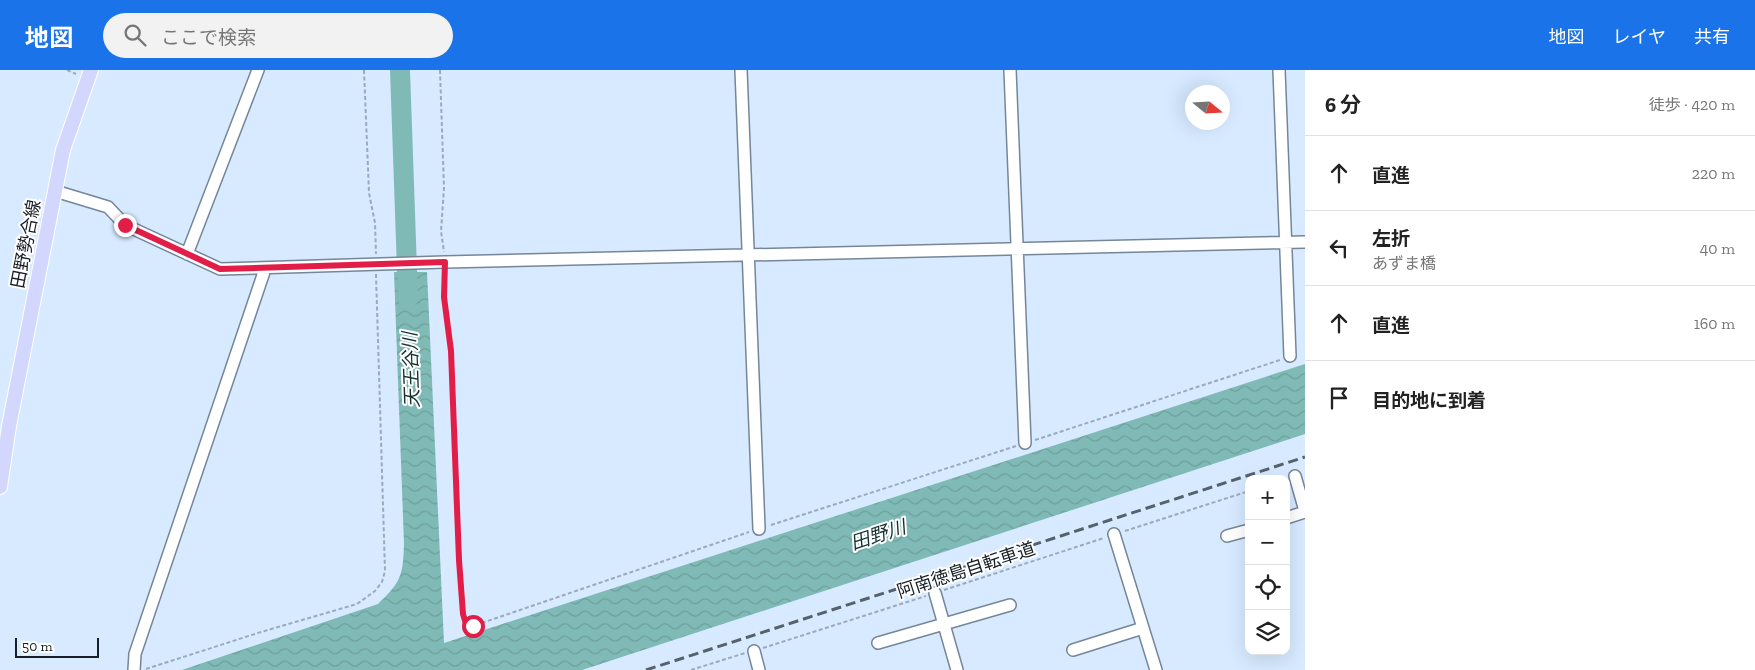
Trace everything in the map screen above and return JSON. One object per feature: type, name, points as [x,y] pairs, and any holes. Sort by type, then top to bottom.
[{"type":"main road","name":"田野勢合線","points":[[0,488],[9,426],[63,150],[91,70]]},
{"type":"street","points":[[187,254],[258,70]]},
{"type":"street","points":[[741,70],[760,529]]},
{"type":"street","points":[[1010,70],[1025,444]]},
{"type":"street","points":[[1279,70],[1290,356]]},
{"type":"street","points":[[55,191],[108,207],[125,225],[220,269],[1305,242]]},
{"type":"street","points":[[134,670],[135,654],[265,269]]},
{"type":"street","points":[[1290,517],[1305,511],[1295,476]]},
{"type":"street","points":[[1227,536],[1245,531]]},
{"type":"street","points":[[1114,534],[1156,670]]},
{"type":"street","points":[[935,593],[957,670]]},
{"type":"street","points":[[878,643],[1010,605]]},
{"type":"street","points":[[1073,650],[1143,628]]},
{"type":"street","points":[[754,651],[759,670]]},
{"type":"path","points":[[144,670],[261,632],[357,604],[375,591],[382,582],[385,571],[380,264],[369,193],[364,70]]},
{"type":"path","points":[[440,70],[444,188],[441,262],[451,351],[459,560],[463,614],[466,624],[473,626],[760,529],[1290,356]]},
{"type":"path","name":"阿南徳島自転車道","points":[[691,670],[1245,492]]},
{"type":"water","name":"田野川","points":[[394,272],[427,272],[444,643],[1305,364],[1305,434],[582,670],[182,670],[378,604],[396,584],[403,564],[404,544]]},
{"type":"waterway","name":"天王谷川","points":[[400,70],[408,298]]},
{"type":"railway","points":[[646,670],[1305,457]]},
{"type":"route","points":[[125,225],[220,269],[445,262],[444,297],[451,351],[459,560],[463,614],[466,624],[473,626]]}]
